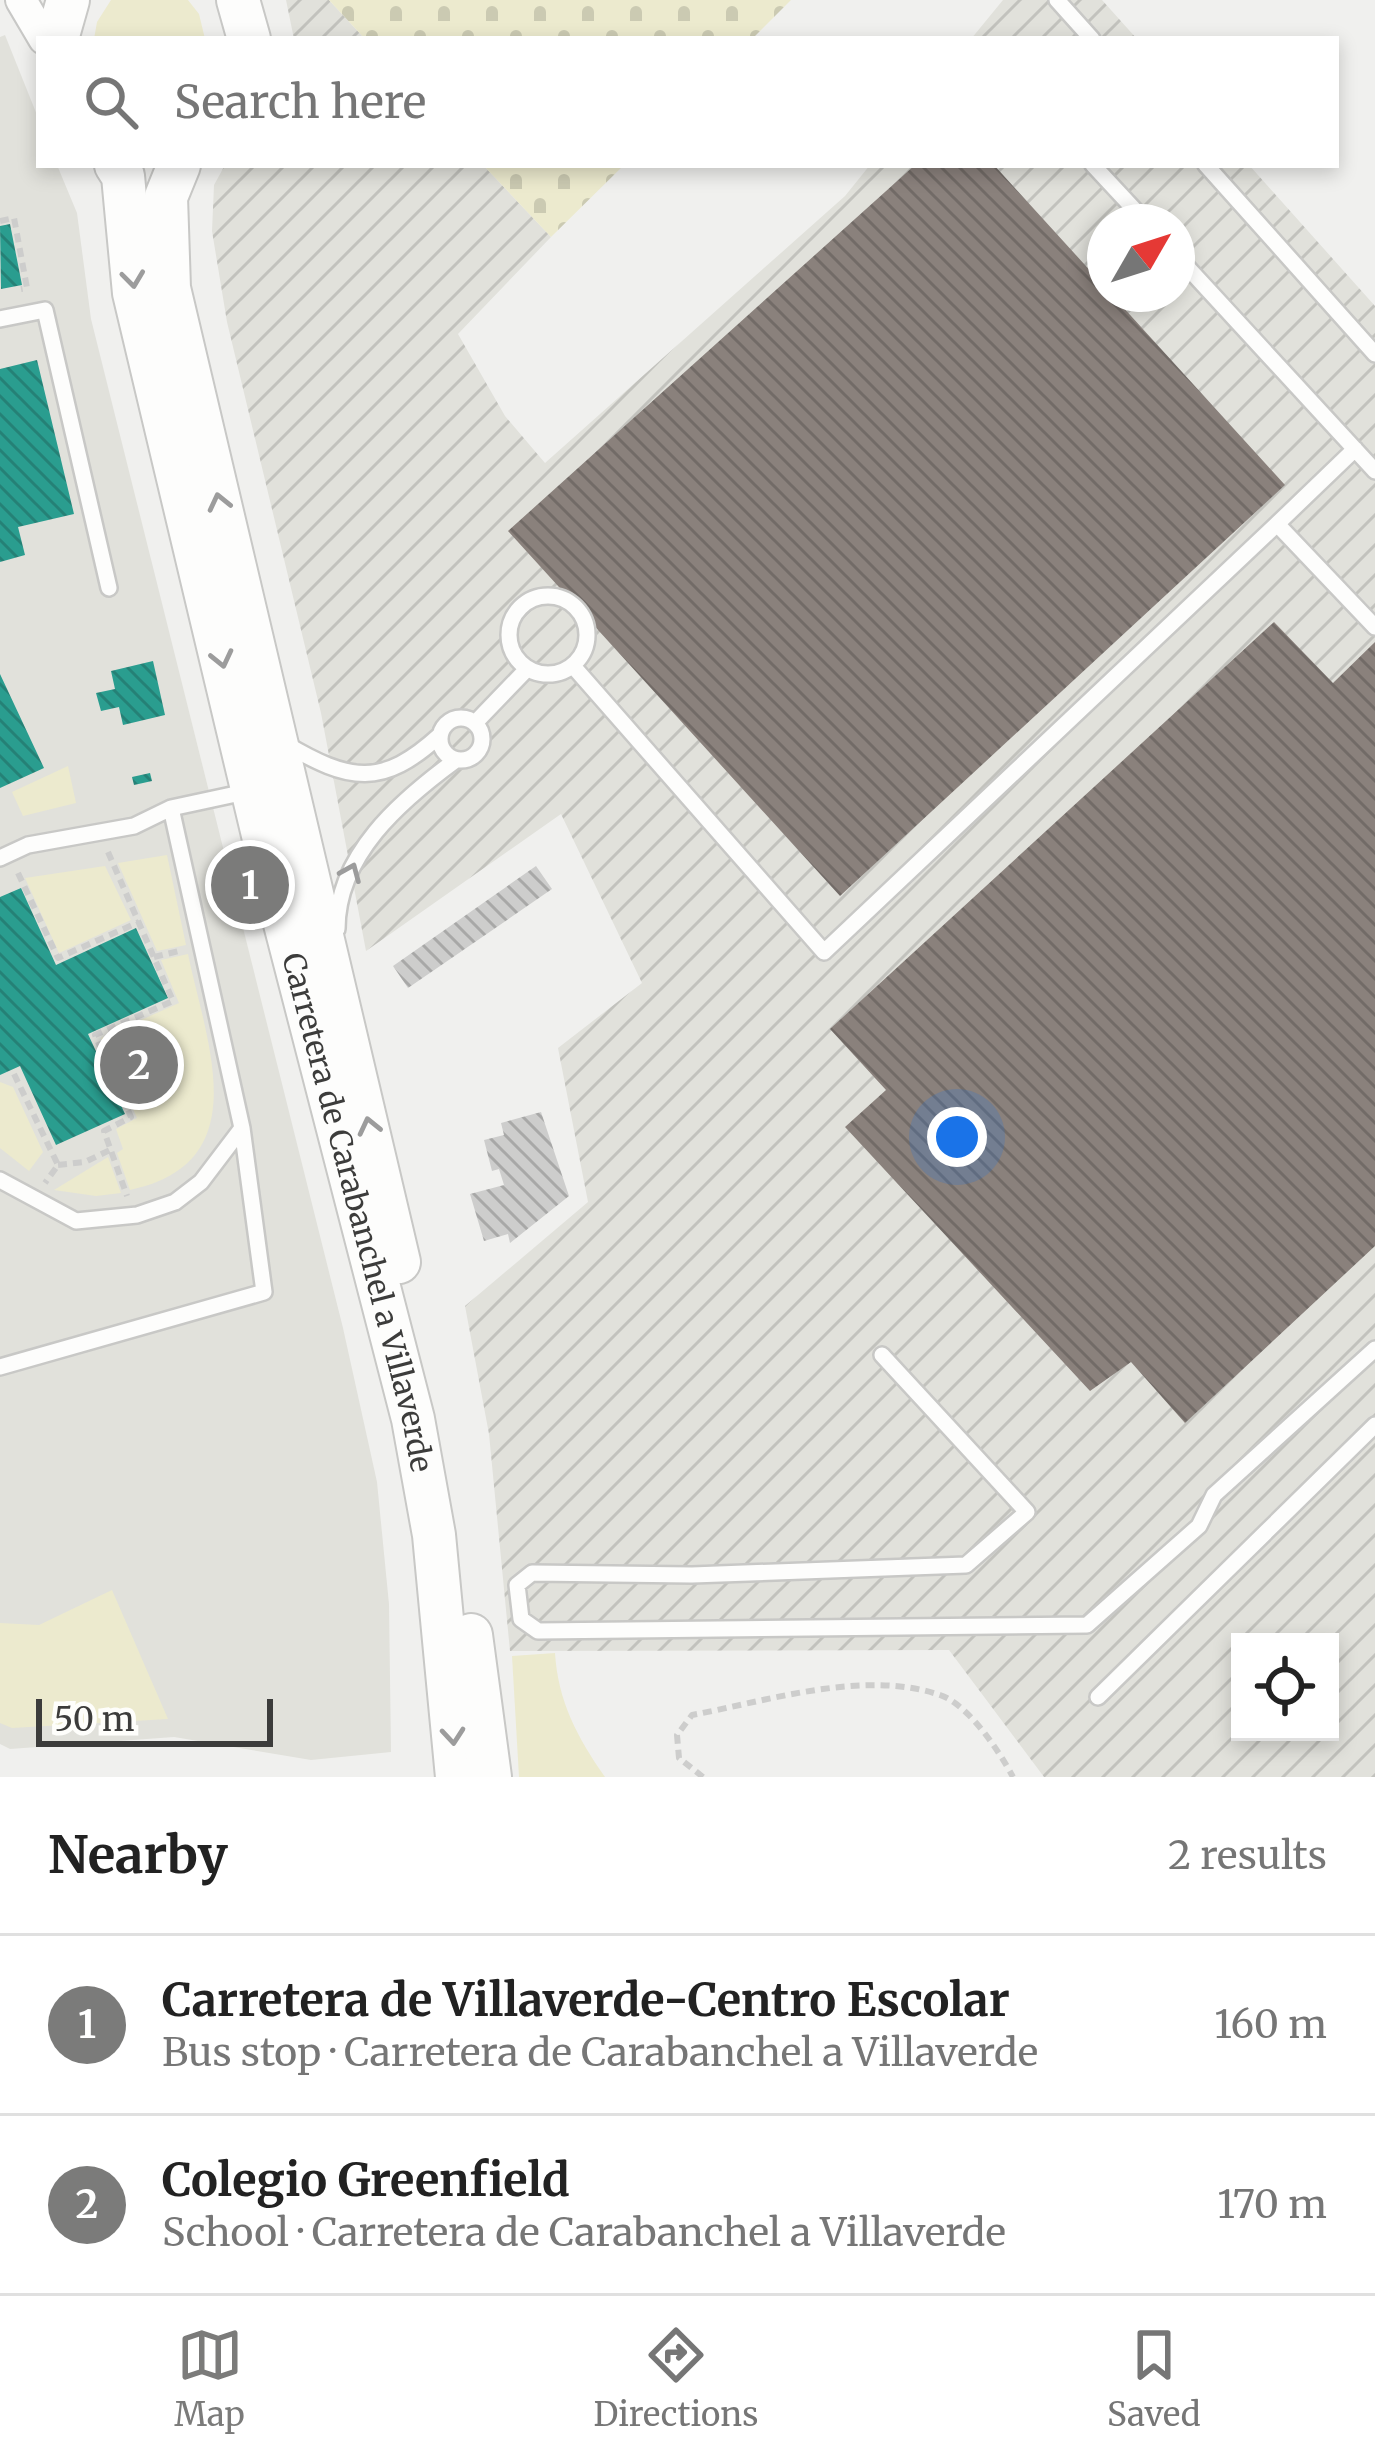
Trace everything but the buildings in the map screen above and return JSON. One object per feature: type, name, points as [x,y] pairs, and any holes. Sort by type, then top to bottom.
[{"type":"street","points":[[21,0],[42,36]]},
{"type":"street","points":[[58,36],[68,0]]},
{"type":"street","name":"Carretera de Carabanchel a Villaverde","points":[[118,168],[123,176],[134,293],[253,791],[413,1419],[434,1534],[457,1777]]},
{"type":"street","name":"Carretera de Carabanchel a Villaverde","points":[[178,168],[166,197],[169,288],[274,737],[338,986],[455,1512],[490,1777]]},
{"type":"lane","points":[[1057,0],[1089,36]]},
{"type":"lane","points":[[1096,168],[1129,204]]},
{"type":"lane","points":[[1209,168],[1375,354]]},
{"type":"lane","points":[[1195,275],[1375,470]]},
{"type":"lane","points":[[0,319],[45,310],[110,588]]},
{"type":"lane","points":[[573,666],[824,952],[1355,448]]},
{"type":"lane","points":[[1277,524],[1375,627]]},
{"type":"lane","points":[[548,595],[573,604],[586,626],[585,651],[573,666],[556,674],[527,668],[513,653],[509,628],[522,605],[548,595]]},
{"type":"lane","points":[[475,723],[527,668]]},
{"type":"lane","points":[[274,737],[317,763],[379,775],[405,767],[455,719],[475,723]]},
{"type":"lane","points":[[338,986],[337,903],[357,854],[410,796],[456,760],[472,758],[482,747],[475,723]]},
{"type":"lane","points":[[440,735],[445,754],[456,760]]},
{"type":"lane","points":[[5,856],[28,845],[134,826],[171,808],[253,791]]},
{"type":"lane","points":[[0,1367],[263,1292],[242,1128],[171,808]]},
{"type":"lane","points":[[0,1180],[76,1221],[134,1215],[175,1202],[201,1183],[242,1128]]},
{"type":"lane","points":[[882,1355],[1027,1512],[966,1565],[692,1575],[532,1573],[518,1585],[521,1619],[538,1631],[1087,1625],[1199,1526],[1214,1495],[1375,1349]]},
{"type":"lane","points":[[1098,1697],[1375,1425]]},
{"type":"path","points":[[0,221],[14,218],[27,287],[14,290]]},
{"type":"path","points":[[99,832],[173,1001],[95,1035],[131,1117],[104,1131],[134,1215]]},
{"type":"path","points":[[5,856],[58,958],[139,922]]},
{"type":"path","points":[[14,1074],[58,1166]]},
{"type":"path","points":[[34,1198],[58,1166],[85,1162],[110,1150]]},
{"type":"path","points":[[704,1777],[680,1758],[676,1735],[692,1715],[882,1685],[942,1695],[1001,1754],[1013,1777]]},
{"type":"shaded area","points":[[286,0],[329,0],[362,36],[293,36]]},
{"type":"shaded area","points":[[1003,0],[1102,0],[1134,36],[973,36]]},
{"type":"shaded area","points":[[5,35],[36,112],[36,168],[58,168],[77,213],[91,319],[343,1328],[377,1482],[389,1604],[391,1752],[311,1760],[174,1737],[10,1749],[0,1744],[0,37]]},
{"type":"shaded area","points":[[223,168],[486,168],[551,237],[458,334],[505,416],[545,463],[845,196],[868,168],[1252,168],[1375,306],[1375,1777],[1044,1777],[949,1650],[510,1651],[489,1434],[465,1306],[588,1202],[558,1048],[642,983],[561,814],[366,951],[321,713],[227,322],[212,231],[214,185]]},
{"type":"green space","points":[[111,0],[188,0],[199,14],[204,36],[95,36]]},
{"type":"green space","points":[[329,0],[791,0],[755,36],[362,36]]},
{"type":"green space","points":[[486,168],[621,168],[551,237]]},
{"type":"green space","points":[[68,766],[76,803],[23,816],[12,792]]},
{"type":"green space","points":[[167,855],[186,945],[157,951],[118,863]]},
{"type":"green space","points":[[105,866],[131,920],[59,953],[25,878]]},
{"type":"green space","points":[[188,954],[211,1060],[214,1095],[209,1127],[196,1154],[170,1176],[130,1190],[117,1153],[123,1149],[116,1129],[137,1118],[101,1038],[179,1003],[161,960]]},
{"type":"green space","points":[[0,1082],[13,1087],[43,1152],[29,1171],[0,1148]]},
{"type":"green space","points":[[108,1157],[121,1193],[96,1196],[54,1190]]},
{"type":"green space","points":[[112,1590],[168,1719],[12,1728],[0,1723],[0,1623],[39,1625]]},
{"type":"green space","points":[[555,1653],[571,1718],[605,1777],[519,1777],[512,1656]]},
{"type":"place","name":"Carretera de Villaverde-Centro Escolar","points":[[250,885]]},
{"type":"place","name":"Colegio Greenfield","points":[[139,1065]]}]
